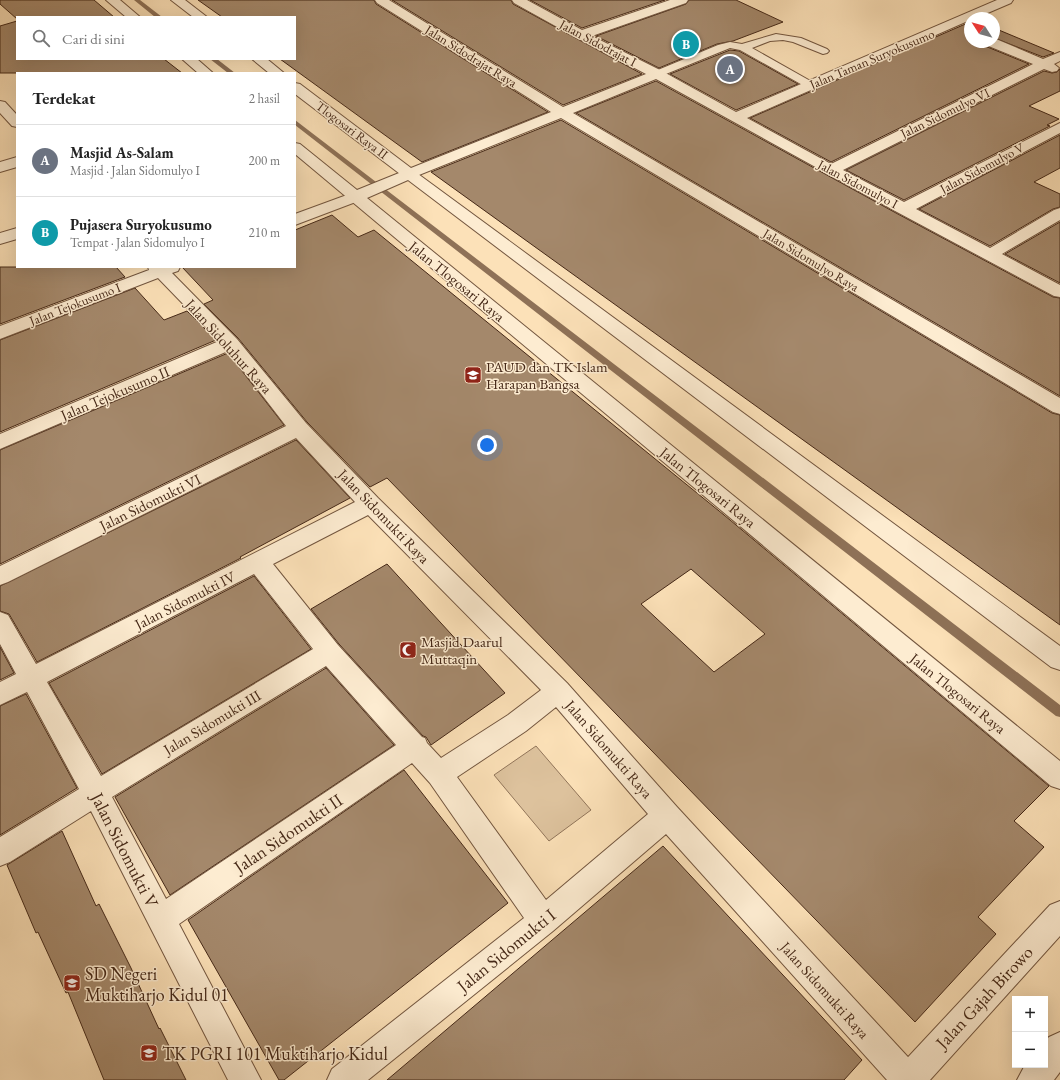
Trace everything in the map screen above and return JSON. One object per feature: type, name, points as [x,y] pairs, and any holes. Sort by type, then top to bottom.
[{"type":"street","points":[[112,0],[133,16]]},
{"type":"street","points":[[177,0],[200,16]]},
{"type":"street","name":"Jalan Sidodrajat Raya","points":[[381,0],[562,112]]},
{"type":"street","name":"Jalan Sidodrajat I","points":[[519,0],[581,36],[657,74]]},
{"type":"street","points":[[581,36],[682,0]]},
{"type":"street","name":"Jalan Taman Suryokusumo","points":[[736,117],[860,62],[951,25],[1007,0]]},
{"type":"street","points":[[951,25],[964,30]]},
{"type":"street","points":[[1000,46],[1060,72]]},
{"type":"street","name":"Jalan Sidomulyo VI","points":[[831,170],[1060,56]]},
{"type":"street","points":[[190,60],[205,72]]},
{"type":"street","points":[[259,60],[276,72]]},
{"type":"street","points":[[296,220],[360,196],[404,176],[657,74]]},
{"type":"street","name":"Jalan Sidomulyo I","points":[[657,74],[903,209],[991,254],[1060,292]]},
{"type":"street","name":"Tlogosari Raya II","points":[[296,88],[404,176]]},
{"type":"street","points":[[0,105],[10,121]]},
{"type":"street","name":"Jalan Sidomulyo Raya","points":[[562,112],[1060,407]]},
{"type":"street","name":"Jalan Sidomulyo V","points":[[903,209],[1060,127]]},
{"type":"street","name":"Jalan Tlogosari Raya","points":[[296,148],[360,196],[1060,777]]},
{"type":"street","points":[[0,167],[16,162]]},
{"type":"street","points":[[404,176],[1060,660]]},
{"type":"street","points":[[991,254],[1060,213]]},
{"type":"street","points":[[0,239],[16,233]]},
{"type":"street","name":"Jalan Tejokusumo I","points":[[0,333],[163,268]]},
{"type":"street","name":"Jalan Sidoluhur Raya","points":[[163,268],[231,343],[299,428]]},
{"type":"street","name":"Jalan Tejokusumo II","points":[[0,442],[231,343]]},
{"type":"street","name":"Jalan Sidomukti Raya","points":[[299,428],[370,504],[558,691],[667,816],[908,1080]]},
{"type":"street","name":"Jalan Sidomukti VI","points":[[0,576],[299,428]]},
{"type":"street","name":"Jalan Sidomukti IV","points":[[0,694],[370,504]]},
{"type":"street","points":[[258,562],[329,652],[416,746],[439,774],[543,921]]},
{"type":"street","name":"Jalan Sidomukti V","points":[[0,622],[96,792],[245,1080]]},
{"type":"street","name":"Jalan Sidomukti III","points":[[0,853],[96,792],[329,652]]},
{"type":"street","points":[[439,774],[517,723],[558,691]]},
{"type":"street","name":"Jalan Sidomukti II","points":[[161,919],[416,746]]},
{"type":"street","name":"Jalan Sidomukti I","points":[[343,1080],[543,921],[667,816]]},
{"type":"street","name":"Jalan Gajah Birowo","points":[[908,1080],[1060,915]]},
{"type":"street","points":[[1033,1080],[1060,1048]]},
{"type":"lane","points":[[743,47],[779,36],[823,51]]},
{"type":"lane","points":[[657,74],[730,45],[743,47],[810,85]]},
{"type":"shaded area","points":[[536,746],[591,810],[549,841],[494,775]]},
{"type":"building","points":[[0,0],[94,0],[113,16],[16,16],[16,18],[0,4]]},
{"type":"building","points":[[198,0],[374,0],[376,4],[548,112],[422,162],[281,60],[296,60],[296,16],[221,16]]},
{"type":"building","points":[[392,0],[511,0],[513,4],[642,74],[563,105]]},
{"type":"building","points":[[530,0],[665,0],[582,28]]},
{"type":"building","points":[[689,0],[736,0],[783,22],[733,41],[717,44],[659,68],[596,36],[686,4]]},
{"type":"building","points":[[16,21],[16,60],[165,60],[181,72],[0,73],[0,26]]},
{"type":"building","points":[[964,25],[964,48],[990,48],[1029,64],[831,162],[750,118]]},
{"type":"building","points":[[1000,30],[1054,53],[1043,57],[1000,40]]},
{"type":"building","points":[[730,50],[739,51],[798,84],[736,110],[670,74]]},
{"type":"building","points":[[1060,69],[1060,91],[1029,106],[1059,119],[1047,125],[1050,126],[904,200],[846,170],[1044,71],[1052,73],[1057,72]]},
{"type":"building","points":[[656,81],[896,213],[1053,297],[1060,298],[1060,396],[576,113]]},
{"type":"building","points":[[561,120],[1052,413],[1060,415],[1060,625],[431,172]]},
{"type":"building","points":[[1060,135],[1060,168],[1034,182],[1060,194],[1060,207],[1053,209],[990,246],[919,209]]},
{"type":"building","points":[[332,215],[358,237],[374,230],[724,515],[1049,786],[1014,821],[1044,847],[978,917],[996,934],[915,1022],[387,478],[370,487],[307,422],[238,338],[204,304],[213,300],[183,268],[296,268],[296,230]],"holes":[[[691,569],[765,634],[714,672],[641,604]]]},
{"type":"building","points":[[1060,222],[1060,283],[1005,254]]},
{"type":"building","points":[[0,267],[117,268],[125,277],[0,324]]},
{"type":"building","points":[[135,288],[164,320],[187,311],[216,340],[0,432],[0,340]]},
{"type":"building","points":[[228,353],[284,425],[0,564],[0,450]]},
{"type":"building","points":[[296,440],[350,498],[240,557],[241,558],[37,662],[9,614],[0,611],[0,586]]},
{"type":"building","name":"Masjid Daarul Muttaqin","points":[[387,564],[505,693],[431,745],[426,737],[423,736],[339,644],[311,609]]},
{"type":"building","points":[[254,576],[311,649],[102,774],[49,683]]},
{"type":"building","points":[[0,647],[14,673],[0,680]]},
{"type":"building","points":[[326,668],[394,745],[170,895],[115,797]]},
{"type":"building","points":[[26,694],[77,788],[0,835],[0,706]]},
{"type":"building","points":[[404,770],[508,903],[284,1080],[279,1080],[188,920]]},
{"type":"building","points":[[62,831],[96,906],[99,904],[159,1029],[160,1028],[186,1080],[104,1080],[68,992],[66,993],[38,932],[36,933],[7,865]]},
{"type":"building","points":[[663,846],[862,1060],[844,1080],[387,1080]]},
{"type":"waterway","points":[[137,0],[158,16]]},
{"type":"waterway","points":[[214,60],[231,72]]},
{"type":"waterway","points":[[296,123],[1060,712]]},
{"type":"place","name":"Pujasera Suryokusumo","points":[[686,44]]},
{"type":"place","name":"Masjid As-Salam","points":[[730,69]]},
{"type":"place","name":"PAUD dan TK Islam Harapan Bangsa","points":[[473,375]]},
{"type":"place","name":"Masjid Daarul Muttaqin","points":[[408,650]]},
{"type":"place","name":"SD Negeri Muktiharjo Kidul 01","points":[[72,983]]},
{"type":"place","name":"TK PGRI 101 Muktiharjo Kidul","points":[[149,1053]]}]
